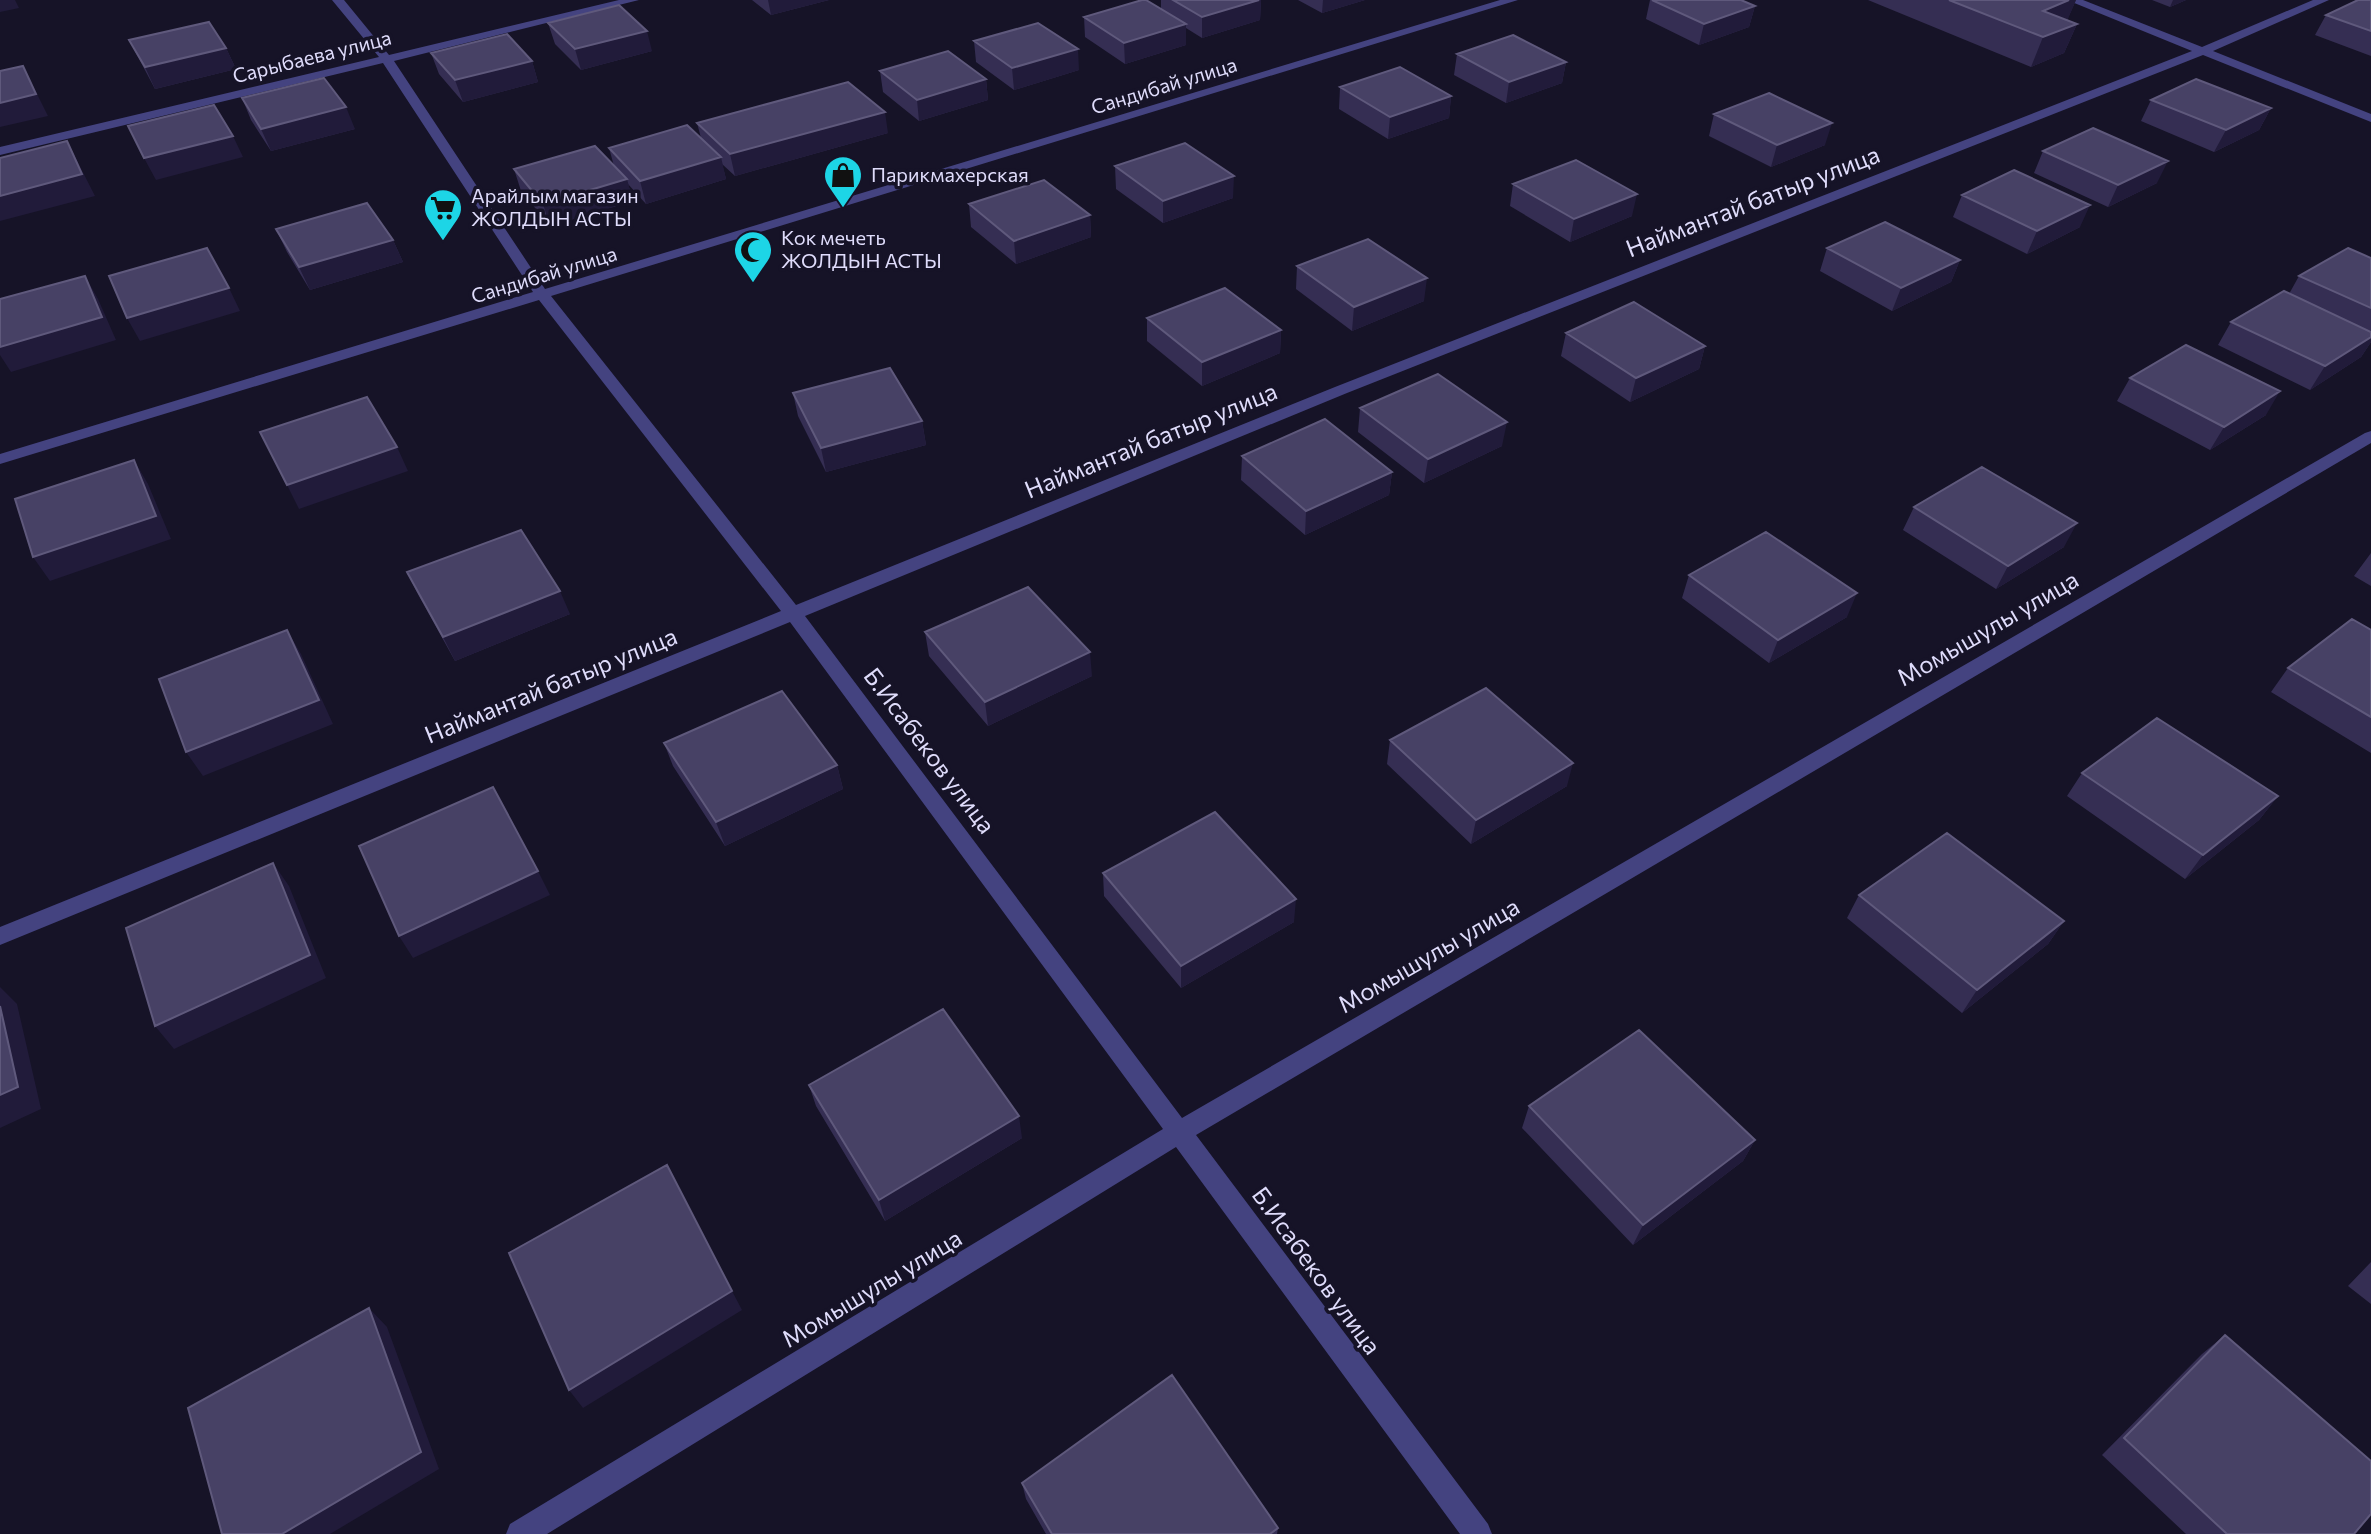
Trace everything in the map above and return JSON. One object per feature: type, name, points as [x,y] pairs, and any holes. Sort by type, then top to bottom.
[{"type":"street","name":"Б.Исабеков улица","points":[[338,0],[386,58],[543,296],[793,613],[1478,1534]]},
{"type":"street","name":"Сарыбаева улица","points":[[0,151],[633,0]]},
{"type":"street","name":"Сандибай улица","points":[[0,459],[1512,0]]},
{"type":"street","points":[[2073,0],[2371,118]]},
{"type":"street","name":"Наймантай батыр улица","points":[[0,936],[1341,390],[2201,52],[2323,0]]},
{"type":"street","name":"Момышулы улица","points":[[520,1534],[1181,1131],[2371,436]]},
{"type":"building","points":[[1142,0],[1186,24],[1124,43],[1084,17]]},
{"type":"building","points":[[1173,0],[1259,0],[1202,17]]},
{"type":"building","points":[[1652,0],[1741,0],[1755,6],[1704,24]]},
{"type":"building","points":[[1949,0],[2069,0],[2043,11],[2077,24],[2043,37]]},
{"type":"building","points":[[2358,0],[2371,0],[2371,31],[2326,15]]},
{"type":"building","points":[[619,5],[647,31],[575,49],[548,23]]},
{"type":"building","points":[[209,22],[226,48],[145,67],[129,40]]},
{"type":"building","points":[[1038,23],[1078,49],[1012,68],[974,41]]},
{"type":"building","points":[[507,34],[532,61],[455,80],[431,53]]},
{"type":"building","points":[[1513,35],[1566,62],[1509,82],[1457,54]]},
{"type":"building","points":[[948,51],[986,79],[917,100],[880,71]]},
{"type":"building","points":[[23,66],[36,94],[0,103],[0,71]]},
{"type":"building","points":[[1400,67],[1451,96],[1390,117],[1340,87]]},
{"type":"building","points":[[324,78],[346,107],[261,129],[242,98]]},
{"type":"building","points":[[2196,79],[2271,108],[2226,130],[2151,100]]},
{"type":"building","points":[[848,82],[885,112],[730,154],[697,123]]},
{"type":"building","points":[[1769,93],[1832,123],[1777,145],[1714,114]]},
{"type":"building","points":[[214,105],[233,136],[144,158],[128,126]]},
{"type":"building","points":[[687,125],[721,157],[640,181],[609,148]]},
{"type":"building","points":[[2093,128],[2168,161],[2118,185],[2043,151]]},
{"type":"building","points":[[67,141],[82,174],[0,196],[0,158]]},
{"type":"building","points":[[1185,143],[1234,176],[1163,201],[1115,166]]},
{"type":"building","points":[[595,146],[627,179],[543,204],[514,169]]},
{"type":"building","points":[[1576,160],[1637,194],[1574,219],[1513,184]]},
{"type":"building","points":[[2014,170],[2090,205],[2037,231],[1962,195]]},
{"type":"building","points":[[1044,180],[1090,215],[1014,241],[969,204]]},
{"type":"building","points":[[367,203],[393,240],[299,267],[276,229]]},
{"type":"building","points":[[1885,222],[1960,260],[1901,288],[1827,248]]},
{"type":"building","points":[[1368,239],[1427,278],[1354,307],[1297,266]]},
{"type":"building","points":[[207,248],[229,288],[127,318],[109,276]]},
{"type":"building","points":[[2348,248],[2371,258],[2371,308],[2299,276]]},
{"type":"building","points":[[85,276],[102,317],[0,347],[0,299]]},
{"type":"building","points":[[1225,288],[1281,330],[1202,362],[1147,318]]},
{"type":"building","points":[[2284,291],[2371,332],[2371,337],[2325,366],[2231,322]]},
{"type":"building","points":[[1634,302],[1705,346],[1636,378],[1566,333]]},
{"type":"building","points":[[2186,345],[2280,391],[2224,427],[2130,378]]},
{"type":"building","points":[[890,368],[922,421],[821,448],[793,393]]},
{"type":"building","points":[[1438,374],[1507,422],[1428,459],[1360,408]]},
{"type":"building","points":[[367,397],[397,447],[287,485],[260,432]]},
{"type":"building","points":[[1325,419],[1392,472],[1306,511],[1242,456]]},
{"type":"building","points":[[134,460],[156,516],[33,557],[15,499]]},
{"type":"building","points":[[1982,467],[2077,523],[2008,566],[1914,507]]},
{"type":"building","points":[[521,530],[560,591],[443,637],[407,572]]},
{"type":"building","points":[[1766,532],[1857,593],[1778,640],[1689,575]]},
{"type":"building","points":[[1028,587],[1090,652],[985,702],[925,632]]},
{"type":"building","points":[[2352,619],[2371,630],[2371,717],[2288,668]]},
{"type":"building","points":[[287,630],[319,700],[186,752],[159,679]]},
{"type":"building","points":[[1486,688],[1573,763],[1476,820],[1390,740]]},
{"type":"building","points":[[782,691],[837,765],[716,822],[664,743]]},
{"type":"building","points":[[2157,718],[2278,796],[2203,855],[2082,773]]},
{"type":"building","points":[[493,787],[538,871],[399,936],[359,846]]},
{"type":"building","points":[[1215,812],[1296,899],[1181,966],[1103,873]]},
{"type":"building","points":[[1947,833],[2064,921],[1977,990],[1859,895]]},
{"type":"building","points":[[273,863],[310,955],[155,1026],[126,928]]},
{"type":"building","points":[[0,1006],[18,1087],[0,1095]]},
{"type":"building","points":[[943,1009],[1019,1116],[879,1200],[809,1085]]},
{"type":"building","points":[[1639,1030],[1755,1140],[1643,1225],[1529,1106]]},
{"type":"building","points":[[667,1165],[732,1291],[569,1390],[509,1253]]},
{"type":"building","points":[[369,1308],[421,1452],[282,1534],[222,1534],[188,1408]]},
{"type":"building","points":[[2225,1335],[2371,1461],[2371,1514],[2354,1534],[2227,1534],[2124,1438]]},
{"type":"building","points":[[1172,1375],[1278,1528],[1270,1534],[1052,1534],[1022,1483]]},
{"type":"place","name":"Парикмахерская","points":[[843,209]]},
{"type":"place","name":"Арайлым магазин ЖОЛДЫН АСТЫ","points":[[443,242]]},
{"type":"place","name":"Кок мечеть ЖОЛДЫН АСТЫ","points":[[753,284]]}]
